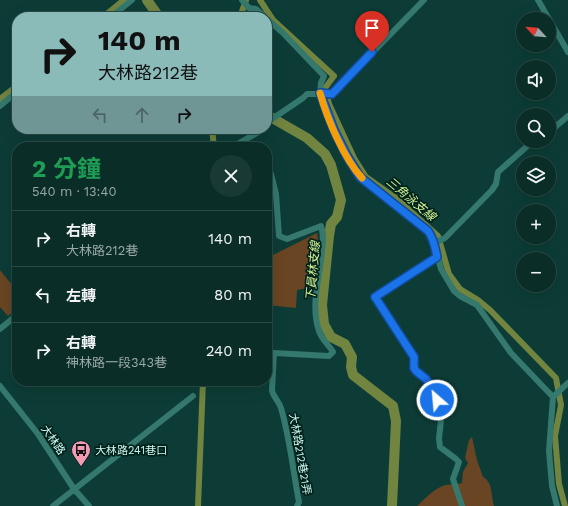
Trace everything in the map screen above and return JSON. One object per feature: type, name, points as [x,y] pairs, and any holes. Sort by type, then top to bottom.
[{"type":"street","points":[[117,12],[132,0]]},
{"type":"street","points":[[242,0],[249,8],[256,9],[259,12]]},
{"type":"street","points":[[272,119],[304,98],[307,94],[332,94],[424,0]]},
{"type":"street","points":[[538,0],[545,12]]},
{"type":"street","points":[[272,23],[324,76],[321,83],[320,93],[334,130],[347,156],[360,177],[428,231],[432,236],[441,269],[454,291],[477,305],[511,354],[553,397]]},
{"type":"street","points":[[556,31],[568,52]]},
{"type":"street","points":[[0,106],[12,96]]},
{"type":"street","points":[[556,126],[568,116]]},
{"type":"street","points":[[246,142],[257,134]]},
{"type":"street","points":[[434,243],[445,238],[487,195],[496,184],[498,172],[525,148]]},
{"type":"street","name":"大林路212巷21弄","points":[[272,178],[276,194],[279,236],[287,239],[322,226],[323,232],[316,296],[316,317],[320,332],[333,352],[329,356],[274,353],[272,390],[273,395],[281,406],[288,435],[299,502],[297,506]]},
{"type":"street","points":[[437,257],[375,297],[414,357],[414,368],[426,379],[432,388],[442,412],[439,438],[440,447],[459,462],[453,479],[462,506]]},
{"type":"street","points":[[0,329],[12,319]]},
{"type":"street","points":[[557,506],[552,486],[549,451],[553,397],[568,383]]},
{"type":"street","name":"大林路","points":[[0,386],[38,434],[74,489],[89,506]]},
{"type":"street","points":[[53,506],[193,396]]},
{"type":"shaded area","points":[[317,233],[319,248],[313,287],[297,290],[296,308],[272,306],[272,256]]},
{"type":"shaded area","points":[[0,270],[12,285],[12,312],[8,316],[0,307]]},
{"type":"shaded area","points":[[472,437],[477,460],[483,477],[489,482],[494,506],[417,506],[438,488],[446,485],[462,483],[463,472],[468,463],[465,458],[469,440]]},
{"type":"waterway","points":[[109,12],[124,0]]},
{"type":"waterway","name":"下員林支線","points":[[147,0],[155,12]]},
{"type":"waterway","points":[[242,12],[246,0]]},
{"type":"waterway","name":"三角泳支線","points":[[260,0],[268,12]]},
{"type":"waterway","name":"三角泳支線","points":[[272,18],[334,76],[325,88],[329,104],[354,158],[366,177],[397,199],[438,236],[449,274],[460,289],[478,300],[490,310],[556,378],[561,405],[555,436],[559,484],[565,506]]},
{"type":"waterway","points":[[0,99],[12,90]]},
{"type":"waterway","name":"下員林支線","points":[[272,118],[307,138],[325,154],[331,165],[341,200],[337,217],[331,224],[329,236],[322,305],[324,324],[331,337],[345,344],[352,357],[351,367],[353,375],[393,406],[396,421],[392,506]]},
{"type":"waterway","points":[[213,134],[213,142]]},
{"type":"waterway","points":[[198,506],[203,386]]},
{"type":"slow traffic","points":[[320,93],[334,130],[347,156],[362,178]]},
{"type":"place","name":"大林路241巷口","points":[[81,467]]},
{"type":"route","points":[[372,52],[332,94],[320,93],[334,130],[347,156],[360,177],[428,231],[432,236],[437,257],[375,297],[414,357],[414,368],[426,379],[437,400]]}]
